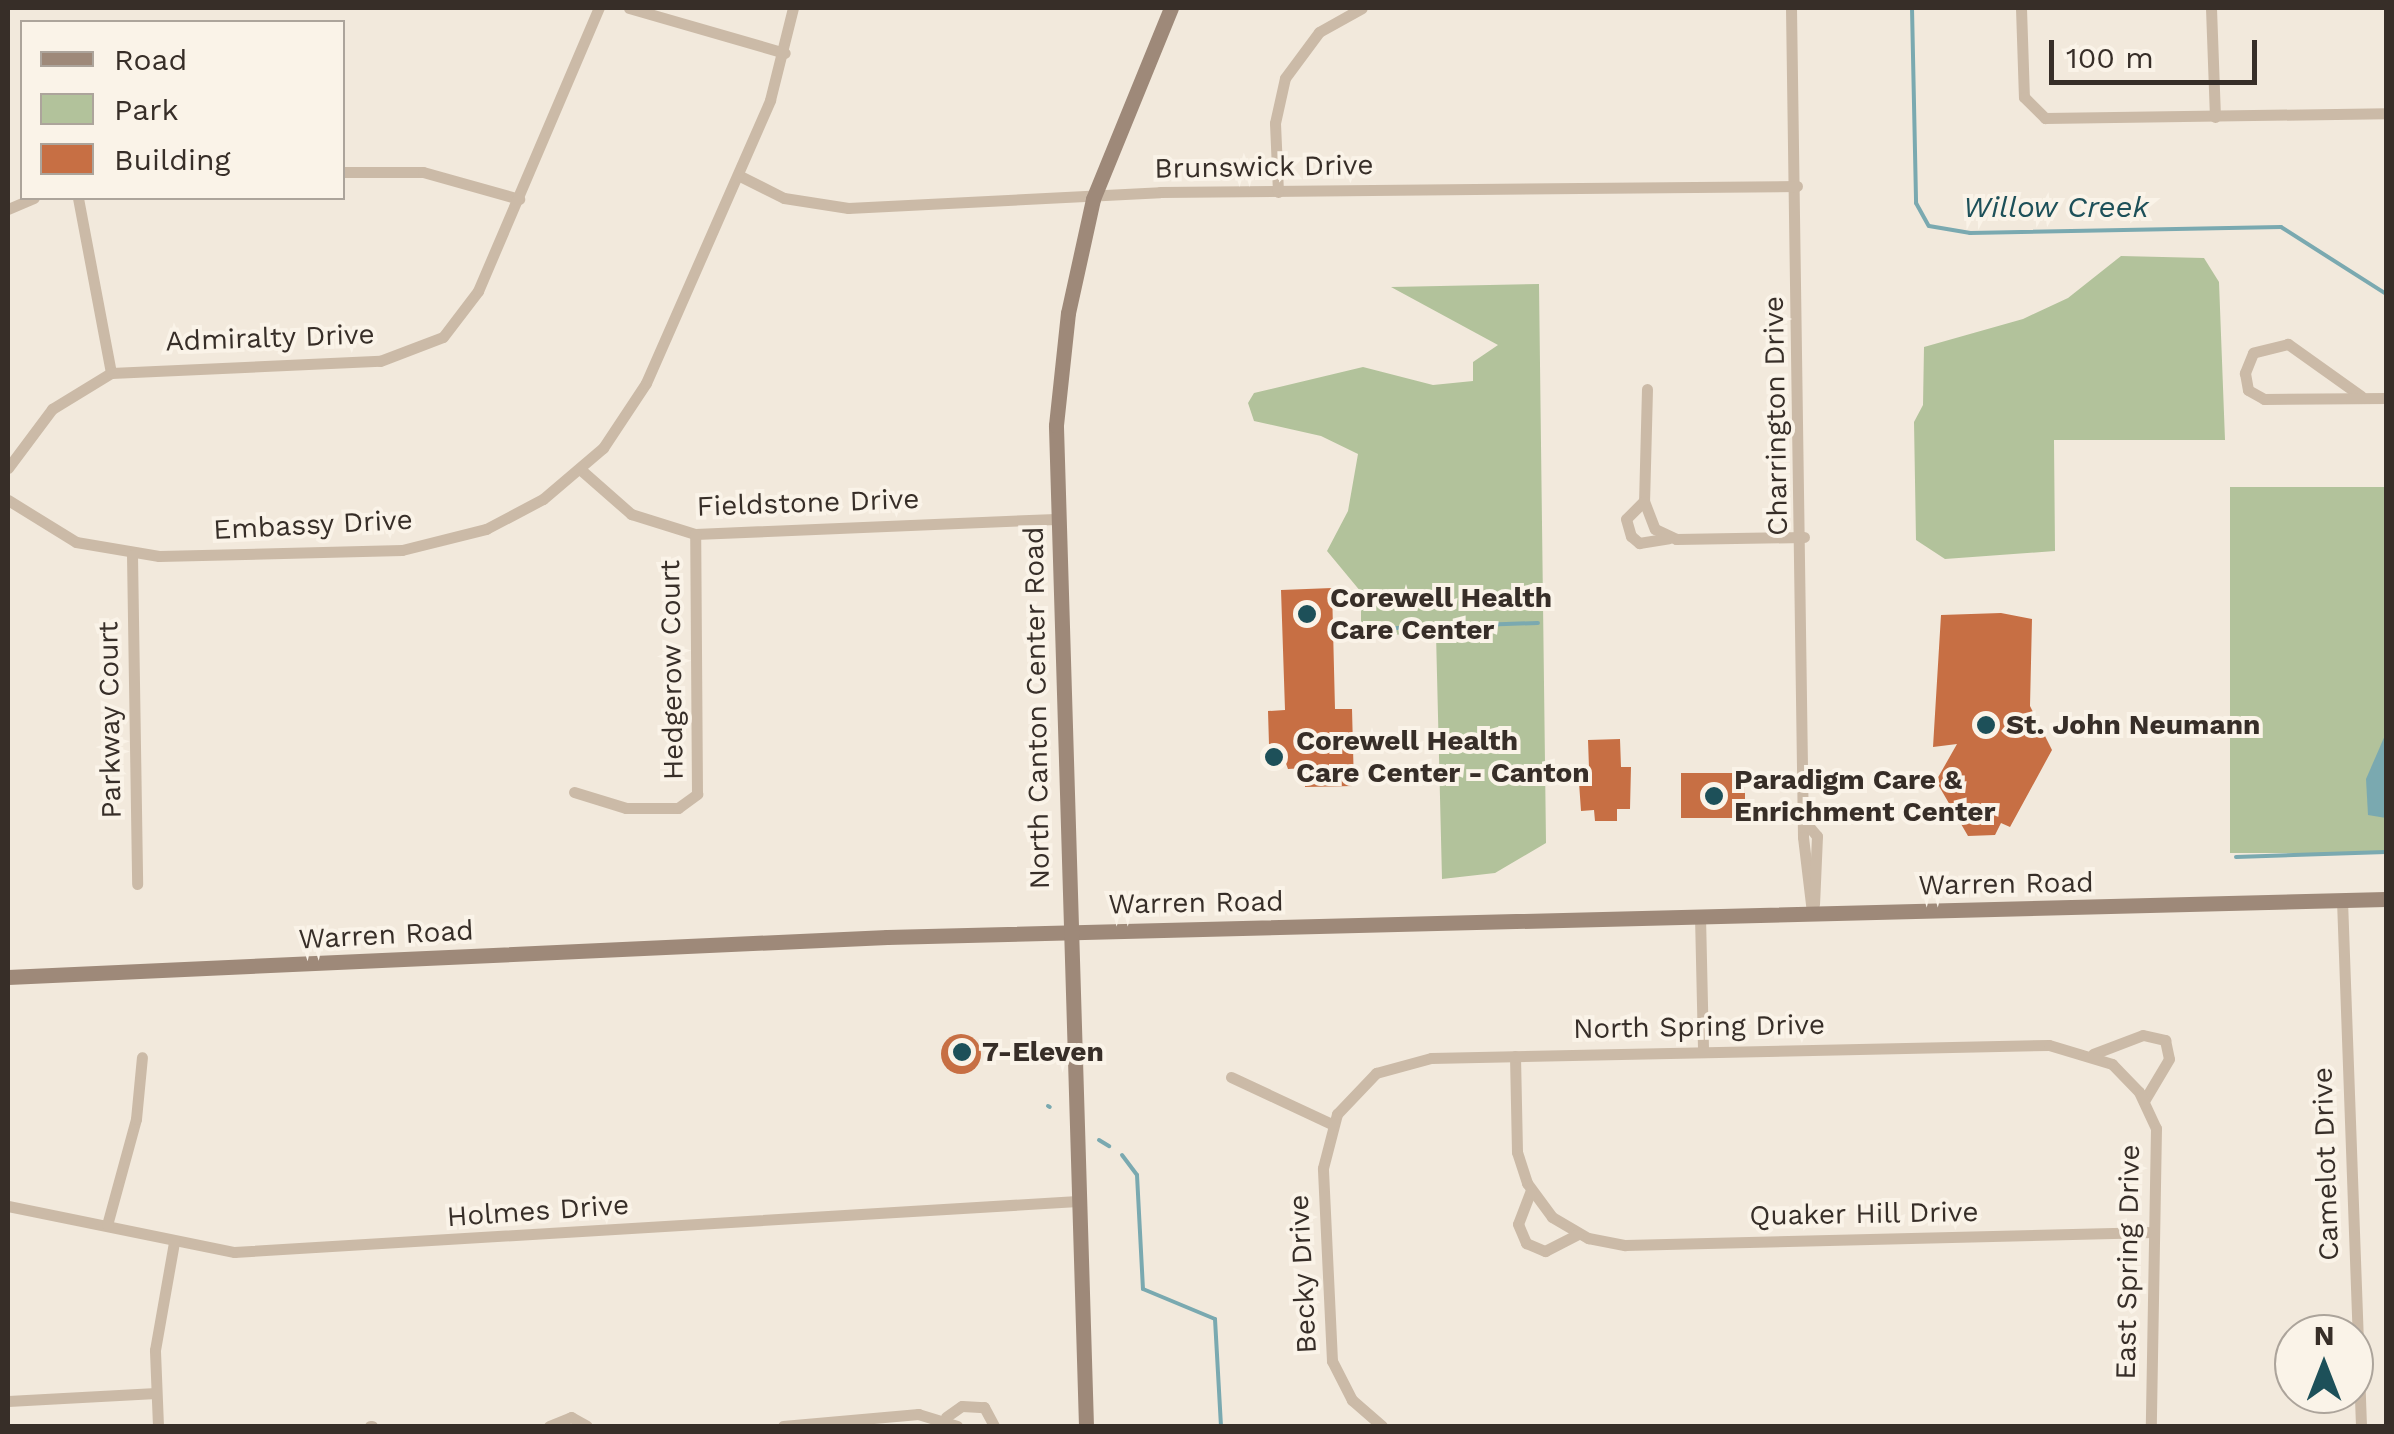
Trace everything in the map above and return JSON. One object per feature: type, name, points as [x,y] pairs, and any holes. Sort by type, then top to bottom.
[{"type":"main road","name":"North Canton Center Road","points":[[1086,1426],[1056,519],[1062,349],[1093,199],[1171,8]]},
{"type":"main road","name":"Warren Road","points":[[8,977],[1067,931],[2386,899]]},
{"type":"street","name":"Admiralty Drive","points":[[8,468],[52,409],[111,373],[417,352],[466,312],[520,199],[600,8]]},
{"type":"street","points":[[629,8],[784,53]]},
{"type":"street","name":"Embassy Drive","points":[[8,500],[59,534],[132,555],[425,546],[506,520],[581,470],[646,382],[738,175],[784,53],[793,8]]},
{"type":"street","points":[[1278,192],[1276,122],[1285,78],[1319,32],[1362,8]]},
{"type":"street","name":"Charrington Drive","points":[[1791,8],[1804,537],[1806,823],[1812,912]]},
{"type":"street","points":[[2020,8],[2024,97],[2033,111],[2057,120],[2386,113]]},
{"type":"street","points":[[2212,8],[2214,117]]},
{"type":"street","points":[[345,172],[423,172],[520,199]]},
{"type":"street","name":"Brunswick Drive","points":[[738,175],[784,198],[835,208],[1278,192],[1797,186]]},
{"type":"street","points":[[78,200],[111,373]]},
{"type":"street","points":[[2361,396],[2288,344],[2252,353],[2245,373],[2248,390],[2264,399],[2386,398]]},
{"type":"street","points":[[1647,389],[1644,500],[1650,522],[1670,538]]},
{"type":"street","name":"Fieldstone Drive","points":[[581,470],[631,514],[695,534],[1056,519]]},
{"type":"street","points":[[1644,500],[1626,518],[1630,536],[1639,543],[1670,538],[1804,537]]},
{"type":"street","name":"Hedgerow Court","points":[[574,792],[626,808],[678,808],[698,794],[695,534]]},
{"type":"street","name":"Parkway Court","points":[[132,555],[137,884]]},
{"type":"street","name":"Camelot Drive","points":[[2342,900],[2361,1426]]},
{"type":"street","points":[[1700,916],[1703,1052]]},
{"type":"street","points":[[2093,1054],[2143,1035],[2165,1040],[2169,1059],[2144,1100]]},
{"type":"street","name":"North Spring Drive","points":[[1332,1124],[1358,1088],[1396,1064],[1514,1056],[2049,1045],[2093,1054],[2125,1076]]},
{"type":"street","name":"Quaker Hill Drive","points":[[1514,1056],[1518,1152],[1531,1190],[1518,1224],[1526,1243],[1545,1251],[1578,1234],[1625,1245],[2154,1232]]},
{"type":"street","points":[[108,1225],[136,1119],[142,1057]]},
{"type":"street","name":"East Spring Drive","points":[[2125,1076],[2144,1100],[2159,1149],[2151,1426]]},
{"type":"street","points":[[1231,1077],[1332,1124]]},
{"type":"street","name":"Becky Drive","points":[[1332,1124],[1323,1168],[1328,1341],[1340,1382],[1364,1413],[1382,1426]]},
{"type":"street","points":[[1531,1190],[1578,1234]]},
{"type":"street","name":"Holmes Drive","points":[[8,1206],[234,1252],[442,1243],[1077,1202]]},
{"type":"street","points":[[158,1426],[157,1321],[174,1242]]},
{"type":"street","points":[[8,1401],[156,1392]]},
{"type":"street","points":[[783,1426],[805,1418],[946,1417],[973,1405],[992,1414],[994,1426]]},
{"type":"street","points":[[549,1426],[572,1417],[587,1426]]},
{"type":"street","points":[[946,1417],[957,1426]]},
{"type":"green space","points":[[2121,256],[2204,258],[2219,282],[2225,440],[2054,440],[2055,551],[1945,559],[1916,540],[1914,422],[1923,405],[1924,347],[2023,319],[2068,298]]},
{"type":"green space","points":[[1539,284],[1546,843],[1495,873],[1442,879],[1436,634],[1361,635],[1361,592],[1327,551],[1348,511],[1358,454],[1321,436],[1254,421],[1248,403],[1254,393],[1363,367],[1433,385],[1473,381],[1473,362],[1498,345],[1391,287]]},
{"type":"green space","points":[[2230,487],[2386,487],[2386,853],[2230,853]]},
{"type":"water","points":[[2386,733],[2386,818],[2368,815],[2366,779]]},
{"type":"building","points":[[1332,588],[1335,709],[1352,709],[1354,786],[1305,787],[1305,768],[1288,769],[1279,744],[1269,745],[1268,711],[1285,710],[1281,590]]},
{"type":"building","name":"St. John Neumann","points":[[2001,613],[2032,619],[2030,706],[2052,750],[2010,827],[2001,823],[1995,835],[1968,836],[1936,781],[1957,744],[1933,747],[1941,615]]},
{"type":"building","points":[[1620,739],[1621,767],[1631,767],[1630,809],[1617,809],[1617,821],[1595,821],[1594,810],[1581,811],[1578,768],[1589,768],[1588,740]]},
{"type":"building","name":"Paradigm Care & Enrichment Center","points":[[1681,773],[1745,773],[1745,818],[1681,818]]},
{"type":"building","name":"7-Eleven","points":[[961,1034],[975,1040],[981,1054],[975,1068],[961,1074],[947,1068],[941,1054],[947,1040]]},
{"type":"waterway","name":"Willow Creek","points":[[1912,8],[1916,203],[1929,226],[1970,233],[2281,227],[2386,294]]},
{"type":"waterway","points":[[1371,629],[1538,623]]},
{"type":"waterway","points":[[2236,857],[2386,852]]},
{"type":"waterway","points":[[1099,1140],[1109,1146]]},
{"type":"waterway","points":[[1122,1155],[1137,1175],[1143,1289],[1215,1319],[1221,1426]]},
{"type":"place","name":"Corewell Health Care Center","points":[[1307,614]]},
{"type":"place","name":"St. John Neumann","points":[[1986,725]]},
{"type":"place","name":"Corewell Health Care Center - Canton","points":[[1274,757]]},
{"type":"place","name":"Paradigm Care & Enrichment Center","points":[[1714,796]]},
{"type":"place","name":"7-Eleven","points":[[962,1052]]}]
